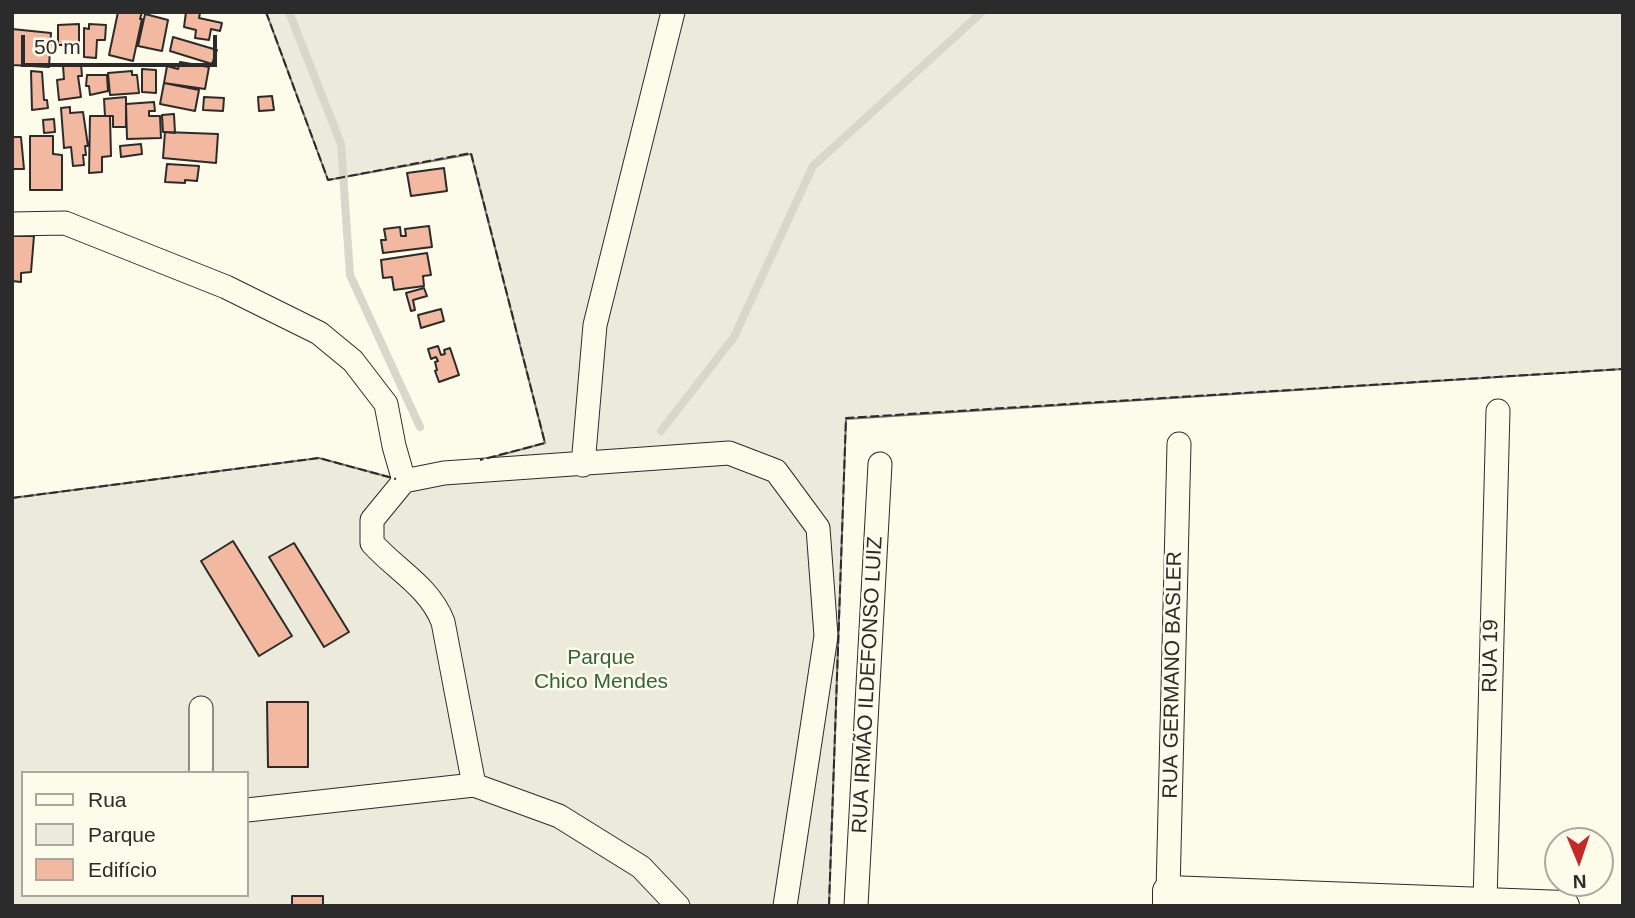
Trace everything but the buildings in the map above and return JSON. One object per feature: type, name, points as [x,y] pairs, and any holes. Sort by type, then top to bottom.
[{"type":"street","points":[[583,465],[595,325],[673,12]]},
{"type":"street","points":[[12,224],[65,223],[226,288],[319,333],[353,361],[386,404],[404,481]]},
{"type":"street","name":"RUA 19","points":[[1485,902],[1497,411]]},
{"type":"street","name":"RUA GERMANO BASLER","points":[[1168,899],[1179,444]]},
{"type":"street","points":[[474,785],[443,622],[437,607],[410,576],[382,554],[372,542],[372,520],[404,481],[444,473],[729,453],[776,471],[818,528],[826,636],[785,906]]},
{"type":"street","name":"RUA IRMÃO ILDEFONSO LUIZ","points":[[856,906],[880,464]]},
{"type":"street","points":[[201,708],[201,771]]},
{"type":"street","points":[[248,810],[474,785],[559,816],[641,867],[678,906]]},
{"type":"street","points":[[1168,899],[1485,902],[1564,906]]},
{"type":"green space","name":"Parque Chico Mendes","points":[[266,12],[1623,12],[1623,369],[846,419],[829,906],[12,906],[12,498],[319,458],[404,481],[545,443],[471,154],[328,180]]},
{"type":"waterway","points":[[289,12],[341,144],[350,275],[420,427]]},
{"type":"waterway","points":[[661,431],[734,337],[813,166],[982,12]]},
{"type":"fence","points":[[266,12],[328,180],[471,153],[545,443],[480,460]]},
{"type":"fence","points":[[829,906],[846,418],[1623,369]]},
{"type":"fence","points":[[12,498],[319,458],[396,479]]}]
